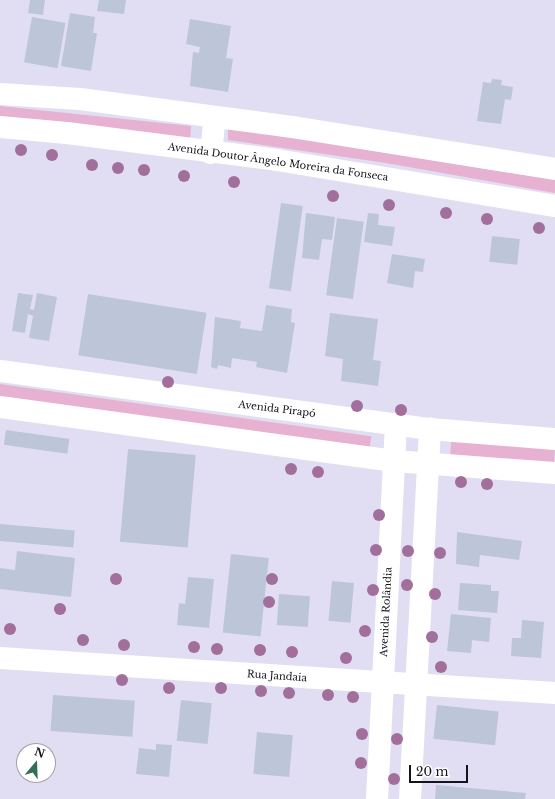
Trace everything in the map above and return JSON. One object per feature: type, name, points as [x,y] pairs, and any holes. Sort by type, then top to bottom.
[{"type":"street","points":[[0,94],[80,99],[215,117],[555,168]]},
{"type":"street","points":[[211,153],[215,117]]},
{"type":"street","name":"Avenida Doutor Ângelo Moreira da Fonseca","points":[[0,127],[67,133],[433,184],[555,206]]},
{"type":"street","name":"Avenida Pirapó","points":[[0,371],[430,429],[555,439]]},
{"type":"street","points":[[0,407],[394,461],[428,465],[555,473]]},
{"type":"street","name":"Avenida Rolândia","points":[[377,799],[396,424]]},
{"type":"street","points":[[410,799],[430,429]]},
{"type":"street","name":"Rua Jandaia","points":[[0,658],[555,693]]},
{"type":"shaded area","points":[[0,106],[191,126],[190,140],[0,117]]},
{"type":"shaded area","points":[[228,128],[555,180],[555,193],[386,163],[228,140]]},
{"type":"shaded area","points":[[0,384],[371,436],[369,451],[0,399]]},
{"type":"shaded area","points":[[451,442],[555,447],[554,464],[450,459]]},
{"type":"building","points":[[30,0],[45,0],[43,15],[28,13]]},
{"type":"building","points":[[99,0],[126,0],[124,14],[97,11]]},
{"type":"building","points":[[70,13],[95,17],[93,33],[97,33],[91,71],[61,66]]},
{"type":"building","points":[[32,17],[65,23],[57,68],[24,62]]},
{"type":"building","points":[[190,19],[231,26],[226,58],[233,59],[228,92],[190,86],[193,52],[199,53],[200,47],[186,44]]},
{"type":"building","points":[[492,79],[502,80],[501,85],[513,87],[511,100],[505,99],[501,124],[477,121],[483,82],[491,83]]},
{"type":"building","points":[[281,203],[303,206],[291,291],[269,288]]},
{"type":"building","points":[[306,213],[335,217],[332,240],[322,239],[319,260],[302,258]]},
{"type":"building","points":[[368,213],[379,214],[378,225],[395,227],[392,246],[364,242]]},
{"type":"building","points":[[337,218],[364,222],[353,299],[326,295]]},
{"type":"building","points":[[492,236],[520,239],[517,265],[489,262]]},
{"type":"building","points":[[392,254],[425,259],[423,272],[415,271],[413,288],[387,283]]},
{"type":"building","points":[[18,293],[33,295],[30,309],[34,310],[37,293],[57,297],[49,341],[29,338],[33,316],[28,314],[25,333],[12,331]]},
{"type":"building","points":[[88,294],[207,313],[197,374],[78,355]]},
{"type":"building","points":[[266,305],[292,309],[291,322],[295,323],[287,373],[256,367],[257,362],[232,358],[231,368],[218,365],[217,369],[211,367],[215,317],[241,321],[240,328],[262,331]]},
{"type":"building","points":[[330,313],[378,319],[373,360],[381,361],[378,386],[341,381],[343,359],[325,356]]},
{"type":"building","points":[[6,430],[69,439],[67,454],[4,445]]},
{"type":"building","points":[[128,449],[196,455],[188,548],[120,542]]},
{"type":"building","points":[[0,524],[75,531],[73,547],[0,541]]},
{"type":"building","points":[[457,532],[522,541],[519,560],[480,555],[479,567],[456,564]]},
{"type":"building","points":[[17,551],[75,558],[71,597],[0,589],[0,568],[15,570]]},
{"type":"building","points":[[231,554],[269,558],[261,637],[223,633]]},
{"type":"building","points":[[188,577],[214,579],[209,628],[177,625],[179,603],[185,604]]},
{"type":"building","points":[[332,581],[354,583],[350,623],[329,621]]},
{"type":"building","points":[[460,583],[491,585],[491,591],[499,591],[497,613],[458,610]]},
{"type":"building","points":[[279,594],[310,596],[308,627],[277,625]]},
{"type":"building","points":[[451,614],[491,618],[489,642],[472,640],[471,653],[447,651]]},
{"type":"building","points":[[522,620],[544,622],[541,658],[511,656],[512,638],[521,638]]},
{"type":"building","points":[[53,695],[135,701],[132,737],[50,731]]},
{"type":"building","points":[[181,700],[212,703],[208,744],[177,741]]},
{"type":"building","points":[[437,705],[499,711],[495,745],[433,739]]},
{"type":"building","points":[[257,732],[293,735],[289,777],[253,774]]},
{"type":"building","points":[[156,744],[172,745],[169,777],[136,774],[139,748],[156,750]]},
{"type":"building","points":[[436,785],[526,793],[525,799],[435,799]]}]
